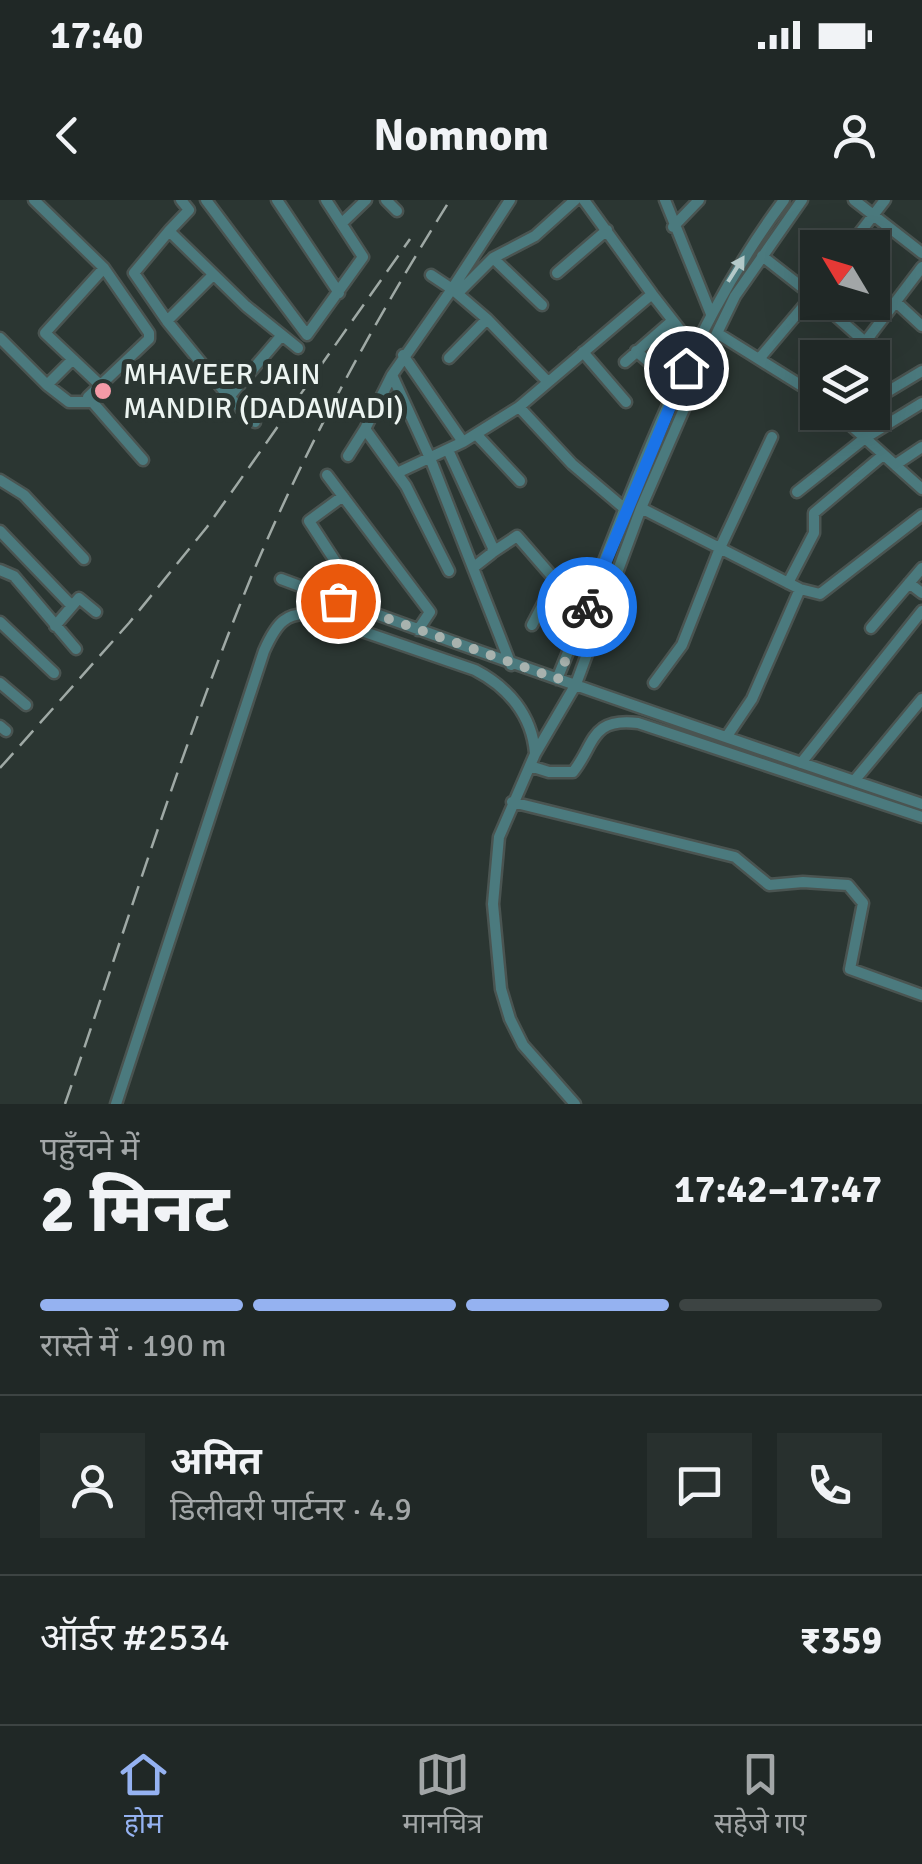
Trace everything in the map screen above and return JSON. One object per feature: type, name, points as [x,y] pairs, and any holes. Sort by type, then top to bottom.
[{"type":"street","points":[[34,200],[104,268],[150,336],[89,394],[143,460]]},
{"type":"street","points":[[181,200],[189,210],[134,273],[167,322],[229,397],[255,422]]},
{"type":"street","points":[[206,200],[306,334],[364,254],[326,200]]},
{"type":"street","points":[[277,200],[338,293]]},
{"type":"street","points":[[342,223],[366,200]]},
{"type":"street","points":[[386,200],[397,210]]},
{"type":"street","points":[[348,456],[403,356],[455,291],[510,200]]},
{"type":"street","points":[[455,291],[494,258],[535,236],[575,200]]},
{"type":"street","points":[[584,200],[695,349]]},
{"type":"street","points":[[665,200],[711,314]]},
{"type":"street","points":[[673,226],[698,200]]},
{"type":"street","points":[[558,679],[625,509],[711,314],[733,273],[784,200]]},
{"type":"street","points":[[575,1104],[523,1045],[501,989],[493,904],[499,837],[536,754],[576,684],[641,508],[717,333],[735,296],[802,200]]},
{"type":"street","points":[[854,200],[922,253]]},
{"type":"street","points":[[861,230],[884,200]]},
{"type":"street","points":[[557,272],[607,230]]},
{"type":"street","points":[[169,231],[213,275],[298,348]]},
{"type":"street","points":[[762,256],[800,284]]},
{"type":"street","points":[[494,258],[542,305]]},
{"type":"street","points":[[98,384],[45,333],[104,268]]},
{"type":"street","points":[[867,340],[896,302],[918,282],[922,268]]},
{"type":"street","points":[[167,322],[213,275]]},
{"type":"street","points":[[431,276],[487,319],[548,382]]},
{"type":"street","points":[[397,473],[463,442],[519,406],[652,294]]},
{"type":"street","points":[[896,302],[922,326]]},
{"type":"street","points":[[759,359],[800,315]]},
{"type":"street","points":[[450,358],[487,319]]},
{"type":"street","points":[[842,320],[863,340]]},
{"type":"street","points":[[625,362],[672,321]]},
{"type":"street","points":[[717,333],[800,385]]},
{"type":"street","points":[[229,397],[282,334]]},
{"type":"street","points":[[0,338],[69,402],[92,402]]},
{"type":"street","points":[[636,351],[678,388]]},
{"type":"street","points":[[583,352],[626,402]]},
{"type":"street","points":[[403,356],[463,442]]},
{"type":"street","points":[[47,385],[72,360]]},
{"type":"street","points":[[890,391],[922,371]]},
{"type":"street","points":[[392,375],[430,458],[511,665]]},
{"type":"street","points":[[797,492],[865,438],[922,403]]},
{"type":"street","points":[[519,406],[572,464],[625,509]]},
{"type":"street","points":[[365,429],[397,473],[450,571]]},
{"type":"street","points":[[858,430],[922,490]]},
{"type":"street","points":[[476,434],[520,482]]},
{"type":"street","points":[[654,683],[682,645],[720,548],[772,437]]},
{"type":"street","points":[[894,465],[922,447]]},
{"type":"street","points":[[448,450],[493,552]]},
{"type":"street","points":[[788,583],[814,532],[814,513],[883,455]]},
{"type":"street","points":[[327,474],[430,612],[418,630]]},
{"type":"street","points":[[0,480],[24,495],[84,559]]},
{"type":"street","points":[[343,496],[309,522],[368,612]]},
{"type":"street","points":[[641,508],[814,594],[827,592],[922,515]]},
{"type":"street","points":[[0,531],[71,606]]},
{"type":"street","points":[[474,568],[517,536],[556,579],[590,598]]},
{"type":"street","points":[[871,628],[922,568]]},
{"type":"street","points":[[0,570],[14,576],[76,649]]},
{"type":"street","points":[[281,579],[511,665],[922,804]]},
{"type":"street","points":[[532,625],[556,579]]},
{"type":"street","points":[[909,582],[922,593]]},
{"type":"street","points":[[727,736],[752,699],[800,589]]},
{"type":"street","points":[[55,626],[79,598],[96,612]]},
{"type":"street","points":[[801,762],[922,611]]},
{"type":"street","points":[[116,1104],[264,651],[279,622],[294,614],[318,616],[486,676],[520,706],[530,725],[536,754]]},
{"type":"street","points":[[0,622],[54,673]]},
{"type":"street","points":[[0,684],[26,705]]},
{"type":"street","points":[[854,781],[922,700]]},
{"type":"street","points":[[530,766],[549,772],[574,772],[596,734],[614,724],[629,722],[922,817]]},
{"type":"street","points":[[512,802],[735,857],[769,886],[803,882],[848,885],[863,904],[850,969],[922,996]]},
{"type":"railway","points":[[65,1104],[178,772],[252,575],[344,383],[450,200]]},
{"type":"railway","points":[[0,768],[129,623],[207,527],[410,239]]},
{"type":"way so far","points":[[338,601],[558,679],[587,607]]},
{"type":"place","name":"MHAVEER JAIN MANDIR (DADAWADI)","points":[[103,391]]},
{"type":"route","points":[[587,607],[686,368]]}]
